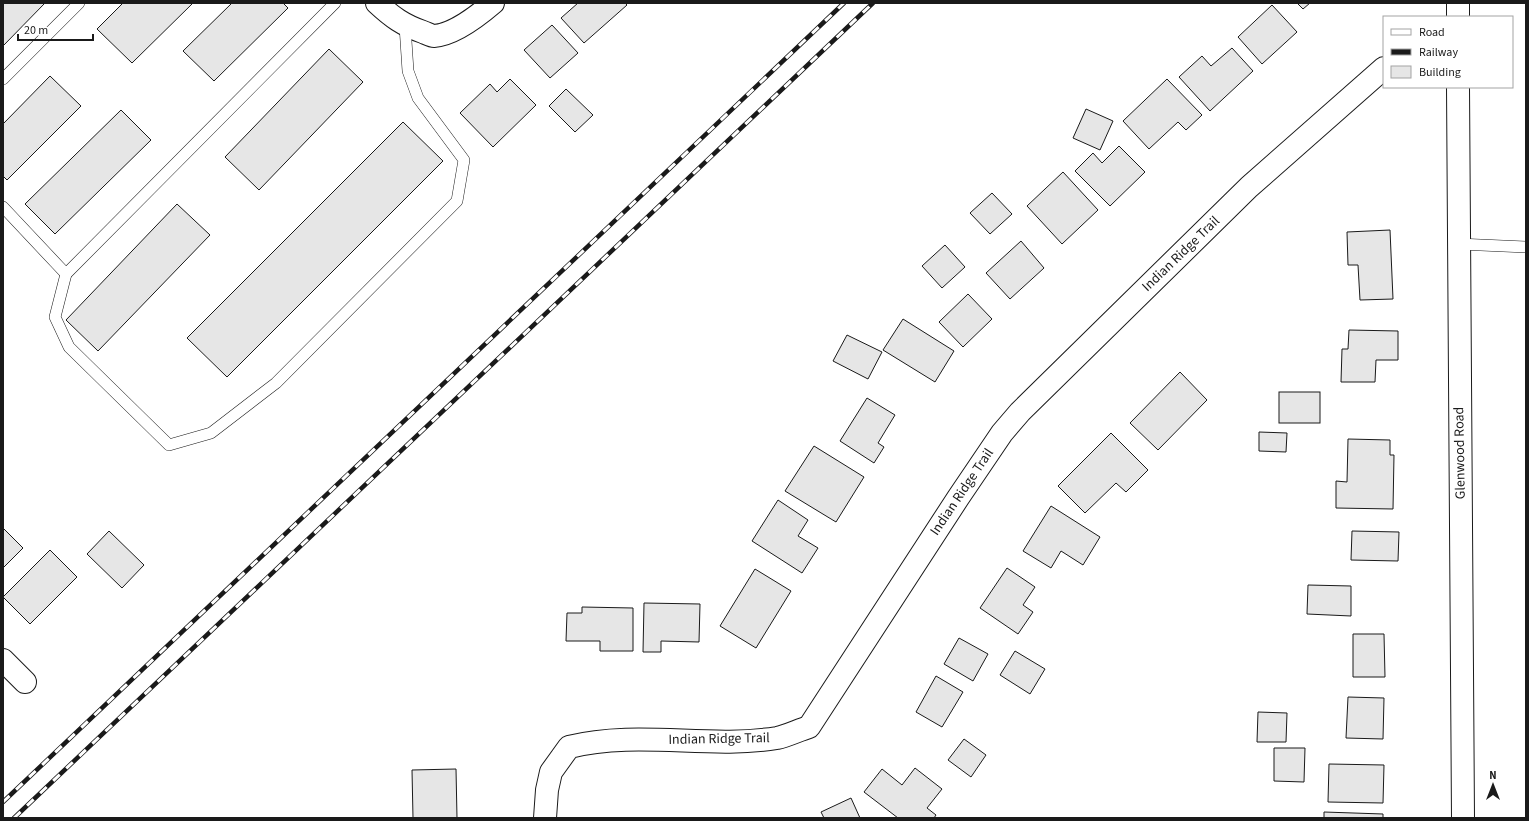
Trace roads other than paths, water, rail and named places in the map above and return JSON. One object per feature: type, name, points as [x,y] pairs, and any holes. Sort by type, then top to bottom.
[{"type":"street","points":[[377,3],[390,15],[406,26],[434,36],[452,30],[468,22],[493,3]]},
{"type":"street","points":[[1458,3],[1458,16]]},
{"type":"street","name":"Indian Ridge Trail","points":[[545,818],[547,790],[551,772],[569,747],[587,742],[625,739],[740,740],[778,738],[809,726],[958,498],[1002,433],[1020,412],[1249,187],[1383,69]]},
{"type":"street","name":"Glenwood Road","points":[[1458,88],[1463,818]]},
{"type":"street","points":[[3,660],[25,682]]},
{"type":"lane","points":[[3,79],[79,3]]},
{"type":"lane","points":[[335,3],[66,274],[54,317],[69,347],[169,445],[211,432],[276,383],[457,201],[464,160],[418,98],[408,71],[406,26]]},
{"type":"lane","points":[[3,208],[66,274]]},
{"type":"lane","points":[[1458,244],[1526,248]]},
{"type":"railway","points":[[3,802],[844,3]]},
{"type":"railway","points":[[14,818],[873,3]]}]
